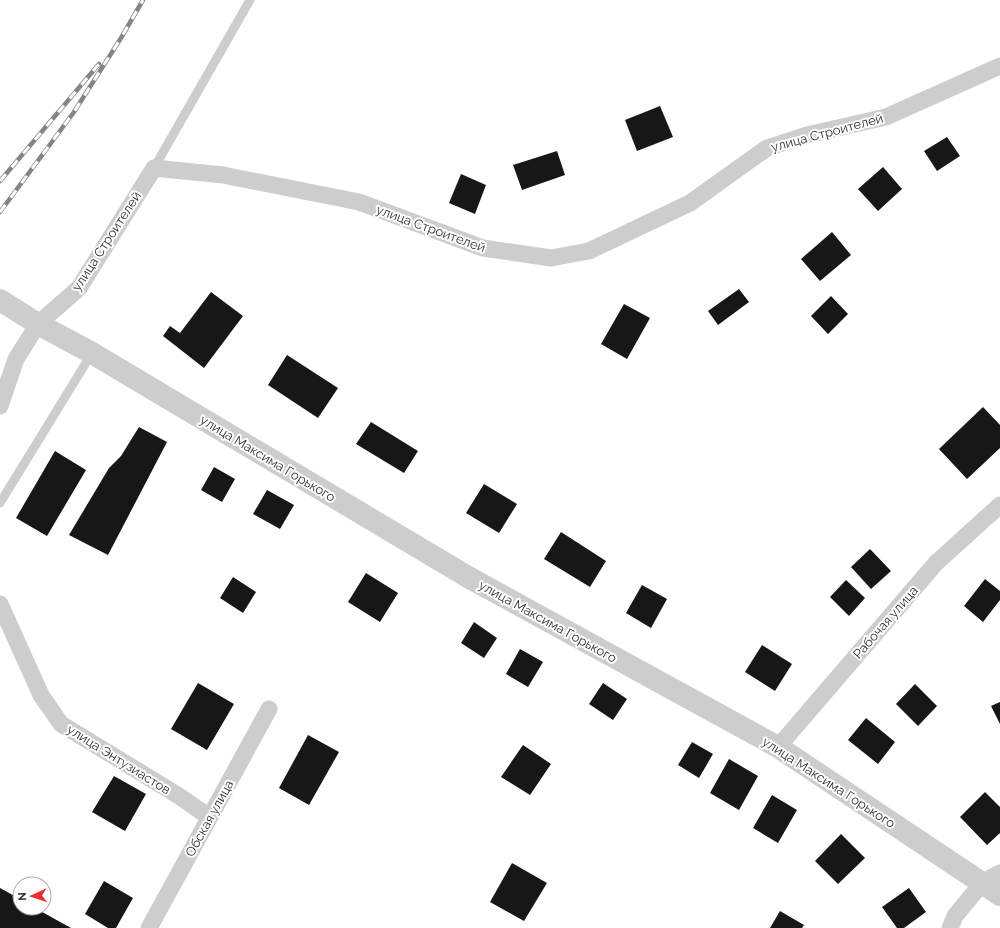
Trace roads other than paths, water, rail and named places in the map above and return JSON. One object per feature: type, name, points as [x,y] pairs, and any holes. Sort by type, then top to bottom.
[{"type":"street","name":"улица Строителей","points":[[0,406],[16,359],[38,324],[79,288],[154,168],[223,175],[359,202],[483,248],[551,258],[590,251],[690,203],[767,148],[807,135],[886,117],[1000,66]]},
{"type":"street","name":"улица Максима Горького","points":[[0,300],[38,324],[92,353],[468,577],[778,747],[991,878],[1000,895]]},
{"type":"street","name":"Рабочая улица","points":[[778,747],[936,563],[1000,505]]},
{"type":"street","name":"улица Энтузиастов","points":[[0,604],[41,695],[61,724],[179,796],[209,817]]},
{"type":"street","name":"Обская улица","points":[[149,928],[269,709]]},
{"type":"street","points":[[950,928],[955,916],[991,878]]},
{"type":"lane","points":[[154,168],[250,0]]},
{"type":"lane","points":[[0,503],[92,353]]},
{"type":"railway","points":[[0,212],[74,112],[121,38],[143,0]]},
{"type":"railway","points":[[0,181],[99,64]]}]
